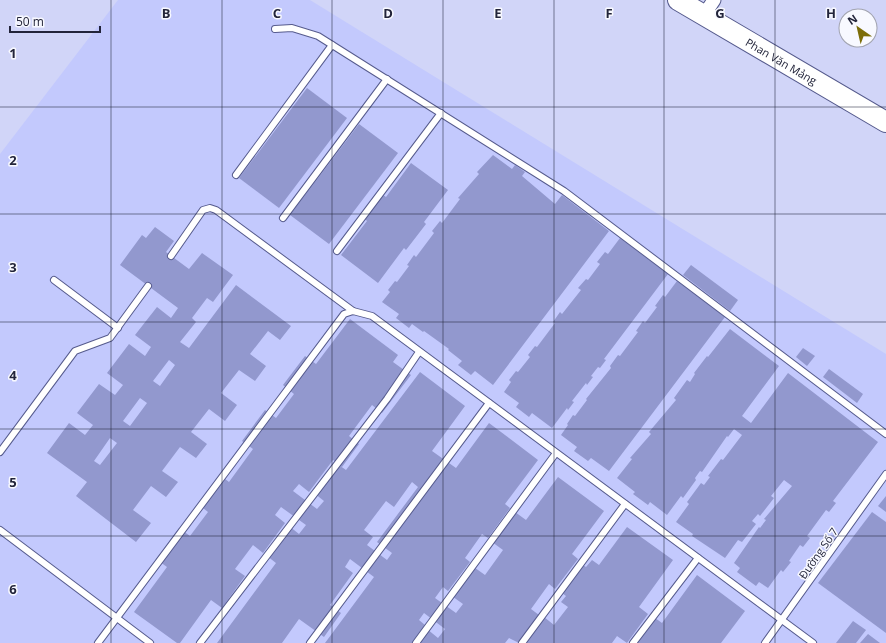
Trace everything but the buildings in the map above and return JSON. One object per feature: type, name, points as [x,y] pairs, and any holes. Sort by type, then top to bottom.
[{"type":"main road","name":"Phan Văn Mảng","points":[[678,0],[709,7],[886,122]]},
{"type":"lane","points":[[275,29],[292,28],[318,36],[564,191],[886,434]]},
{"type":"lane","points":[[236,175],[332,45]]},
{"type":"lane","points":[[283,218],[387,79]]},
{"type":"lane","points":[[336,251],[441,113]]},
{"type":"lane","points":[[171,256],[203,210],[210,208],[216,210],[353,311],[372,316],[813,643]]},
{"type":"lane","points":[[54,280],[118,328]]},
{"type":"lane","points":[[0,452],[75,351],[110,338],[148,286]]},
{"type":"lane","points":[[98,643],[344,314],[353,311]]},
{"type":"lane","points":[[200,643],[387,399],[419,352]]},
{"type":"lane","points":[[310,643],[489,403]]},
{"type":"lane","points":[[416,643],[556,453]]},
{"type":"lane","name":"Đường Số 7","points":[[765,643],[886,474]]},
{"type":"lane","points":[[522,643],[625,504]]},
{"type":"lane","points":[[0,530],[150,643]]},
{"type":"lane","points":[[634,643],[698,558]]},
{"type":"shaded area","points":[[118,0],[310,0],[886,354],[886,643],[0,643],[0,154]]}]
